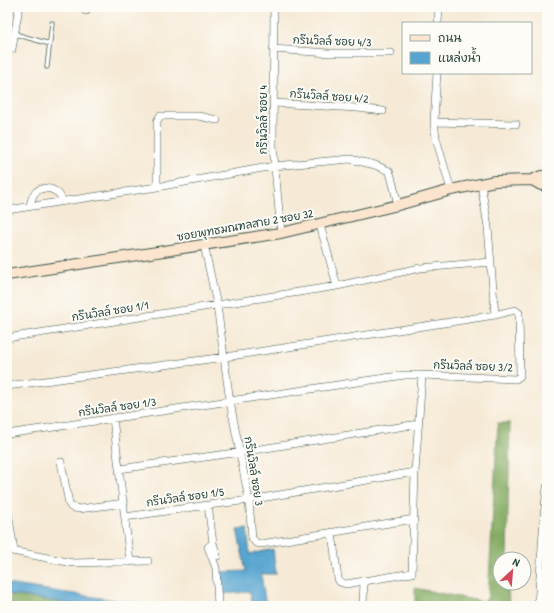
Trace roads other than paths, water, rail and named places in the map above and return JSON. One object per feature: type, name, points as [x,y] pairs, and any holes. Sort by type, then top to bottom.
[{"type":"street","points":[[12,49],[19,7]]},
{"type":"street","name":"กรีนวิลล์ ซอย 4","points":[[274,7],[273,146],[281,233]]},
{"type":"street","points":[[438,22],[439,7]]},
{"type":"street","name":"กรีนวิลล์ ซอย 4/3","points":[[273,49],[329,53],[391,53]]},
{"type":"street","points":[[437,74],[434,122],[436,138],[451,190]]},
{"type":"street","name":"กรีนวิลล์ ซอย 4/2","points":[[274,103],[383,111]]},
{"type":"street","points":[[157,187],[156,138],[158,118],[160,116],[198,116],[217,120]]},
{"type":"street","points":[[434,122],[516,124]]},
{"type":"street","points":[[7,210],[157,187],[274,166],[350,159],[375,165],[388,171],[391,176],[398,205]]},
{"type":"street","name":"ซอยพุทธมณฑลสาย 2 ซอย 32","points":[[7,275],[281,233],[398,205],[451,190],[495,181],[532,180],[541,176],[547,176]]},
{"type":"street","name":"ซอยพุทธมณฑลสาย 2 ซอย 32","points":[[532,180],[541,185],[547,184]]},
{"type":"street","points":[[481,184],[488,227],[495,315]]},
{"type":"street","points":[[30,206],[34,194],[41,189],[46,188],[56,191],[62,202]]},
{"type":"street","points":[[320,224],[337,286]]},
{"type":"street","name":"กรีนวิลล์ ซอย 3","points":[[204,244],[217,305],[230,402],[241,452],[252,538],[261,544],[414,519]]},
{"type":"street","name":"กรีนวิลล์ ซอย 1/1","points":[[7,338],[337,286],[420,268],[491,262]]},
{"type":"street","name":"กรีนวิลล์ ซอย 3/2","points":[[7,386],[225,357],[495,315],[514,310],[519,313],[520,376],[518,379],[405,375],[230,402]]},
{"type":"street","points":[[332,533],[339,581],[346,584],[412,573],[415,472],[422,375]]},
{"type":"street","name":"กรีนวิลล์ ซอย 1/3","points":[[7,434],[230,402]]},
{"type":"street","points":[[113,418],[130,562]]},
{"type":"street","points":[[119,469],[241,452],[418,424]]},
{"type":"street","points":[[61,462],[69,504],[71,507],[79,509],[124,503]]},
{"type":"street","name":"กรีนวิลล์ ซอย 1/5","points":[[125,517],[248,500],[415,472]]},
{"type":"street","points":[[538,606],[547,487]]},
{"type":"street","points":[[7,505],[11,551],[73,563],[148,561]]},
{"type":"street","points":[[208,505],[213,543],[217,556]]},
{"type":"street","points":[[213,543],[208,547],[216,568],[218,606]]},
{"type":"street","points":[[363,606],[364,581]]},
{"type":"lane","points":[[47,67],[52,24]]},
{"type":"lane","points":[[15,34],[50,44]]},
{"type":"water","points":[[247,528],[250,554],[273,549],[276,574],[261,574],[266,606],[253,606],[250,592],[221,594],[221,572],[246,571],[237,530]]},
{"type":"water","points":[[7,584],[155,606],[85,606],[7,594]]}]
